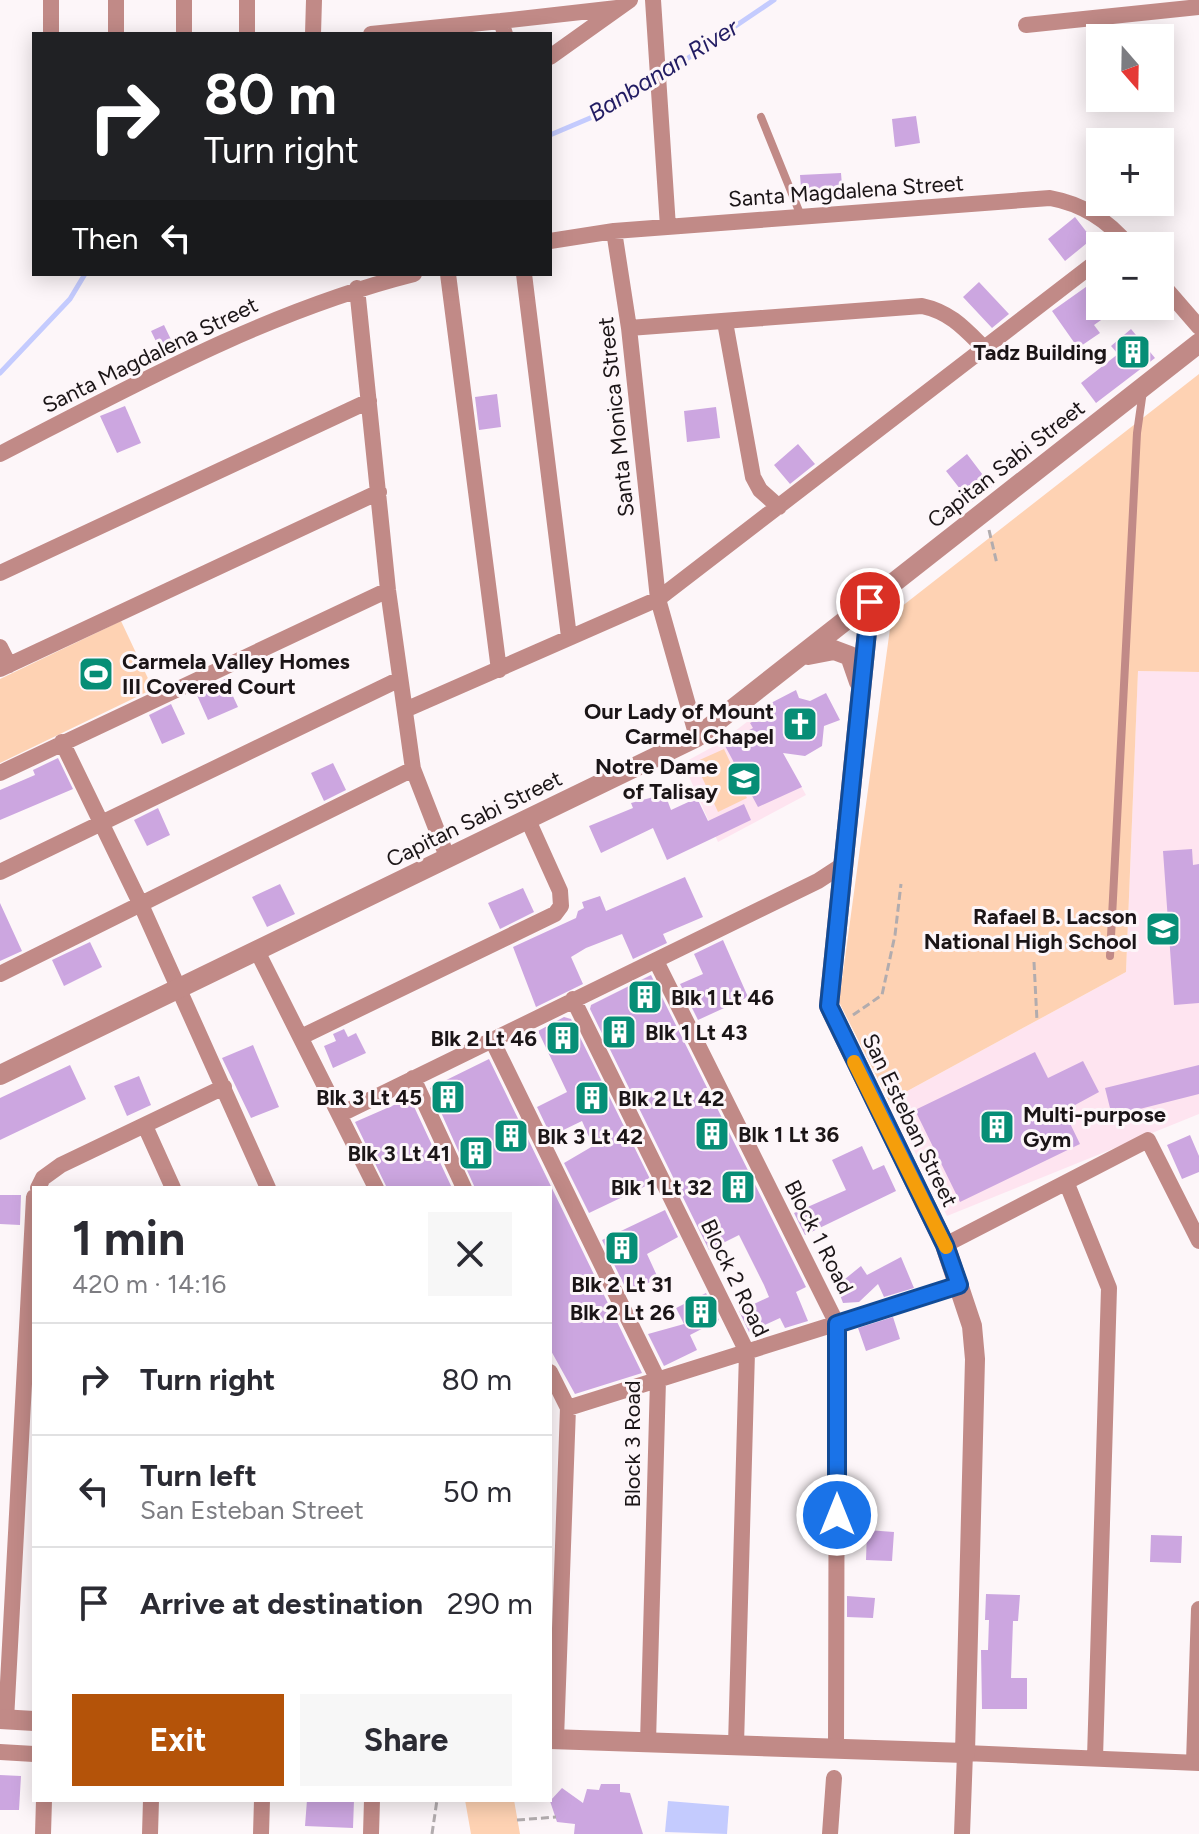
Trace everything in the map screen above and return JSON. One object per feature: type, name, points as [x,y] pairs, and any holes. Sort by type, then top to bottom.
[{"type":"street","points":[[51,0],[51,32]]},
{"type":"street","points":[[116,0],[116,32]]},
{"type":"street","points":[[184,0],[184,32]]},
{"type":"street","points":[[247,0],[247,32]]},
{"type":"street","points":[[313,32],[314,0]]},
{"type":"street","points":[[653,0],[668,227]]},
{"type":"street","points":[[415,32],[503,28],[624,4]]},
{"type":"street","points":[[552,56],[624,4]]},
{"type":"street","points":[[1026,25],[1199,7]]},
{"type":"street","name":"Santa Magdalena Street","points":[[552,241],[614,231],[1050,198],[1073,202],[1091,211],[1111,232]]},
{"type":"street","name":"Santa Monica Street","points":[[614,231],[629,328],[658,599],[697,737]]},
{"type":"street","points":[[405,710],[658,599],[1086,270]]},
{"type":"street","name":"Santa Magdalena Street","points":[[0,454],[261,323],[357,288],[406,276]]},
{"type":"street","points":[[448,276],[499,670]]},
{"type":"street","points":[[524,276],[569,637]]},
{"type":"street","points":[[357,288],[388,590],[413,769],[448,859]]},
{"type":"street","points":[[1174,298],[1199,327]]},
{"type":"street","points":[[629,328],[922,306],[942,310],[955,318],[984,348]]},
{"type":"street","points":[[725,322],[753,477],[760,490],[779,507]]},
{"type":"street","name":"Capitan Sabi Street","points":[[0,1075],[697,737],[1199,343]]},
{"type":"street","points":[[0,573],[369,401]]},
{"type":"street","points":[[0,647],[4,667],[379,492]]},
{"type":"street","points":[[0,773],[388,590]]},
{"type":"street","name":"San Esteban Street","points":[[870,602],[828,992],[835,1023],[945,1245],[972,1326],[975,1359],[965,1753]]},
{"type":"street","points":[[797,660],[816,651],[834,650],[850,656],[858,673],[861,692]]},
{"type":"street","points":[[0,872],[400,679]]},
{"type":"street","points":[[62,742],[180,988],[267,1186]]},
{"type":"street","points":[[0,974],[142,907],[413,769]]},
{"type":"street","points":[[301,1037],[555,914],[562,898],[528,820]]},
{"type":"street","points":[[341,1114],[818,881],[841,866]]},
{"type":"street","points":[[257,951],[375,1186]]},
{"type":"street","name":"Block 1 Road","points":[[656,961],[837,1324],[836,1749]]},
{"type":"street","name":"Block 2 Road","points":[[573,999],[747,1352],[736,1745]]},
{"type":"street","name":"Block 3 Road","points":[[492,1040],[658,1380],[648,1742]]},
{"type":"street","points":[[413,1078],[463,1186]]},
{"type":"street","points":[[39,1186],[43,1178],[61,1165],[224,1087]]},
{"type":"street","points":[[145,1126],[172,1186]]},
{"type":"street","points":[[945,1245],[1148,1140],[1199,1241]]},
{"type":"street","points":[[1067,1184],[1109,1288],[1095,1758]]},
{"type":"street","points":[[32,1231],[3,1720],[32,1721]]},
{"type":"street","points":[[568,1408],[959,1285]]},
{"type":"street","points":[[552,1376],[568,1408],[553,1739],[1196,1763],[1199,1609]]},
{"type":"street","points":[[0,1752],[32,1754]]},
{"type":"street","points":[[962,1834],[965,1753]]},
{"type":"street","points":[[830,1834],[834,1778]]},
{"type":"street","points":[[43,1834],[44,1802]]},
{"type":"street","points":[[150,1834],[151,1802]]},
{"type":"street","points":[[261,1834],[262,1802]]},
{"type":"street","points":[[371,1834],[372,1802]]},
{"type":"lane","points":[[761,117],[801,217]]},
{"type":"lane","points":[[1110,956],[1137,433],[1144,386]]},
{"type":"path","points":[[985,511],[997,564]]},
{"type":"path","points":[[835,1023],[862,1011],[882,995],[895,935],[901,884]]},
{"type":"path","points":[[1034,962],[1037,1021]]},
{"type":"path","points":[[432,1834],[437,1802]]},
{"type":"path","points":[[517,1820],[556,1817]]},
{"type":"shaded area","points":[[1199,374],[1199,672],[1138,671],[1126,972],[889,1101],[839,1002],[892,614]]},
{"type":"shaded area","points":[[121,621],[153,689],[0,763],[0,679]]},
{"type":"shaded area","name":"Rafael B. Lacson National High School","points":[[1138,671],[1199,672],[1199,1114],[947,1216],[889,1101],[1126,972]]},
{"type":"shaded area","name":"Notre Dame of Talisay","points":[[760,712],[806,795],[718,842],[683,763],[718,744]]},
{"type":"shaded area","points":[[724,749],[747,798],[718,812],[695,762]]},
{"type":"shaded area","points":[[465,1802],[514,1802],[520,1834],[471,1834]]},
{"type":"water","points":[[668,1801],[729,1806],[727,1834],[665,1832]]},
{"type":"building","points":[[916,116],[920,143],[895,147],[892,119]]},
{"type":"building","points":[[841,173],[843,198],[802,200],[800,175]]},
{"type":"building","points":[[1075,217],[1087,232],[1086,244],[1065,261],[1048,239]]},
{"type":"building","points":[[979,282],[1009,314],[992,328],[963,297]]},
{"type":"building","points":[[1086,287],[1086,320],[1101,320],[1094,325],[1100,333],[1078,348],[1052,311]]},
{"type":"building","points":[[164,325],[177,352],[164,358],[151,331]]},
{"type":"building","points":[[1131,329],[1155,358],[1096,403],[1081,383],[1118,354],[1111,346]]},
{"type":"building","points":[[497,394],[501,427],[479,430],[475,397]]},
{"type":"building","points":[[125,406],[141,443],[117,453],[100,416]]},
{"type":"building","points":[[716,407],[720,438],[687,442],[684,411]]},
{"type":"building","points":[[798,444],[815,464],[790,484],[774,465]]},
{"type":"building","points":[[967,454],[992,487],[971,503],[946,471]]},
{"type":"building","points":[[225,679],[238,707],[208,720],[196,693]]},
{"type":"building","points":[[796,690],[799,698],[810,701],[826,693],[840,720],[824,726],[822,746],[805,756],[783,753],[802,787],[758,807],[724,744],[753,728],[750,723],[770,712],[769,704]]},
{"type":"building","points":[[171,704],[185,734],[162,744],[149,715]]},
{"type":"building","points":[[58,758],[73,789],[0,820],[0,790],[35,775],[33,770]]},
{"type":"building","points":[[333,763],[346,790],[324,801],[311,773]]},
{"type":"building","points":[[665,794],[671,810],[697,798],[708,821],[744,804],[751,820],[667,860],[653,828],[601,853],[589,826],[633,808],[631,803]]},
{"type":"building","points":[[158,808],[170,835],[147,846],[134,820]]},
{"type":"building","points":[[1192,849],[1193,865],[1199,864],[1199,1003],[1174,1005],[1163,851]]},
{"type":"building","points":[[685,877],[703,917],[663,934],[667,943],[633,959],[622,934],[586,948],[571,957],[583,984],[536,1007],[513,947],[576,918],[578,911],[584,908],[582,902],[600,896],[606,911]]},
{"type":"building","points":[[280,884],[295,914],[267,927],[252,897]]},
{"type":"building","points":[[523,888],[534,912],[500,929],[488,903]]},
{"type":"building","points":[[0,903],[22,951],[0,961]]},
{"type":"building","points":[[723,940],[748,997],[698,1020],[680,984],[703,974],[694,954]]},
{"type":"building","points":[[90,942],[102,967],[64,986],[52,960]]},
{"type":"building","points":[[651,975],[806,1287],[796,1292],[808,1321],[785,1328],[780,1318],[749,1332],[739,1311],[769,1297],[764,1285],[739,1235],[709,1250],[590,1009],[591,1005]]},
{"type":"building","points":[[564,1017],[571,1019],[652,1183],[589,1213],[564,1163],[593,1146],[582,1121],[551,1136],[537,1107],[567,1092],[538,1031]]},
{"type":"building","points":[[344,1029],[348,1037],[356,1033],[366,1053],[333,1068],[324,1046],[336,1041],[333,1034]]},
{"type":"building","points":[[253,1045],[279,1107],[251,1118],[222,1058]]},
{"type":"building","name":"Multi-purpose Gym","points":[[1035,1052],[1048,1078],[1083,1061],[1099,1092],[1064,1111],[1080,1144],[960,1202],[915,1110]]},
{"type":"building","points":[[489,1059],[551,1186],[474,1186],[430,1088]]},
{"type":"building","points":[[70,1065],[86,1099],[0,1140],[0,1098]]},
{"type":"building","points":[[1199,1065],[1199,1094],[1112,1116],[1105,1088]]},
{"type":"building","points":[[139,1076],[151,1105],[127,1116],[114,1086]]},
{"type":"building","points":[[410,1098],[451,1186],[386,1186],[355,1122]]},
{"type":"building","points":[[1190,1135],[1199,1156],[1199,1172],[1182,1179],[1167,1145]]},
{"type":"building","points":[[862,1146],[873,1170],[884,1165],[896,1191],[805,1235],[794,1213],[846,1190],[832,1160]]},
{"type":"building","points":[[552,1188],[642,1373],[575,1394],[552,1353]]},
{"type":"building","points":[[0,1195],[21,1195],[20,1225],[0,1224]]},
{"type":"building","points":[[665,1210],[678,1237],[647,1254],[658,1278],[628,1293],[602,1240]]},
{"type":"building","points":[[901,1257],[914,1288],[884,1297],[878,1284],[859,1302],[843,1303],[834,1279],[845,1279],[861,1266],[867,1275]]},
{"type":"building","points":[[706,1293],[719,1320],[690,1335],[697,1350],[664,1366],[648,1334],[684,1324],[676,1308]]},
{"type":"building","points":[[893,1317],[900,1339],[866,1351],[858,1328]]},
{"type":"building","points":[[867,1530],[894,1532],[892,1561],[866,1560]]},
{"type":"building","points":[[1151,1535],[1182,1536],[1181,1563],[1150,1562]]},
{"type":"building","points":[[986,1594],[1020,1595],[1018,1621],[1013,1621],[1011,1678],[1027,1678],[1027,1709],[982,1709],[981,1650],[988,1650]]},
{"type":"building","points":[[847,1596],[875,1598],[873,1618],[847,1617]]},
{"type":"building","points":[[0,1775],[21,1776],[19,1810],[0,1810]]},
{"type":"building","points":[[601,1784],[620,1784],[620,1792],[630,1793],[643,1834],[574,1834],[575,1824],[557,1822],[550,1802],[562,1788],[583,1803],[587,1789],[599,1790]]},
{"type":"building","points":[[307,1802],[354,1802],[353,1828],[305,1826]]},
{"type":"waterway","name":"Banbanan River","points":[[663,75],[774,0]]},
{"type":"waterway","name":"Banbanan River","points":[[552,134],[609,110],[655,80]]},
{"type":"waterway","name":"Banbanan River","points":[[0,373],[70,299],[84,276]]},
{"type":"slow traffic","points":[[854,1062],[946,1247]]},
{"type":"place","name":"Tadz Building","points":[[1133,352]]},
{"type":"place","name":"Carmela Valley Homes III Covered Court","points":[[96,674]]},
{"type":"place","name":"Our Lady of Mount Carmel Chapel","points":[[800,724]]},
{"type":"place","name":"Notre Dame of Talisay","points":[[744,779]]},
{"type":"place","name":"Rafael B. Lacson National High School","points":[[1163,929]]},
{"type":"place","name":"Blk 1 Lt 46","points":[[645,997]]},
{"type":"place","name":"Blk 1 Lt 43","points":[[619,1032]]},
{"type":"place","name":"Blk 2 Lt 46","points":[[563,1038]]},
{"type":"place","name":"Blk 3 Lt 45","points":[[448,1097]]},
{"type":"place","name":"Blk 2 Lt 42","points":[[592,1098]]},
{"type":"place","name":"Multi-purpose Gym","points":[[997,1127]]},
{"type":"place","name":"Blk 1 Lt 36","points":[[712,1134]]},
{"type":"place","name":"Blk 3 Lt 42","points":[[511,1136]]},
{"type":"place","name":"Blk 3 Lt 41","points":[[476,1153]]},
{"type":"place","name":"Blk 1 Lt 32","points":[[738,1187]]},
{"type":"place","name":"Blk 2 Lt 31","points":[[622,1248]]},
{"type":"place","name":"Blk 2 Lt 26","points":[[701,1312]]},
{"type":"route","points":[[837,1515],[837,1324],[959,1285],[945,1245],[829,1006],[828,992],[870,602]]}]
